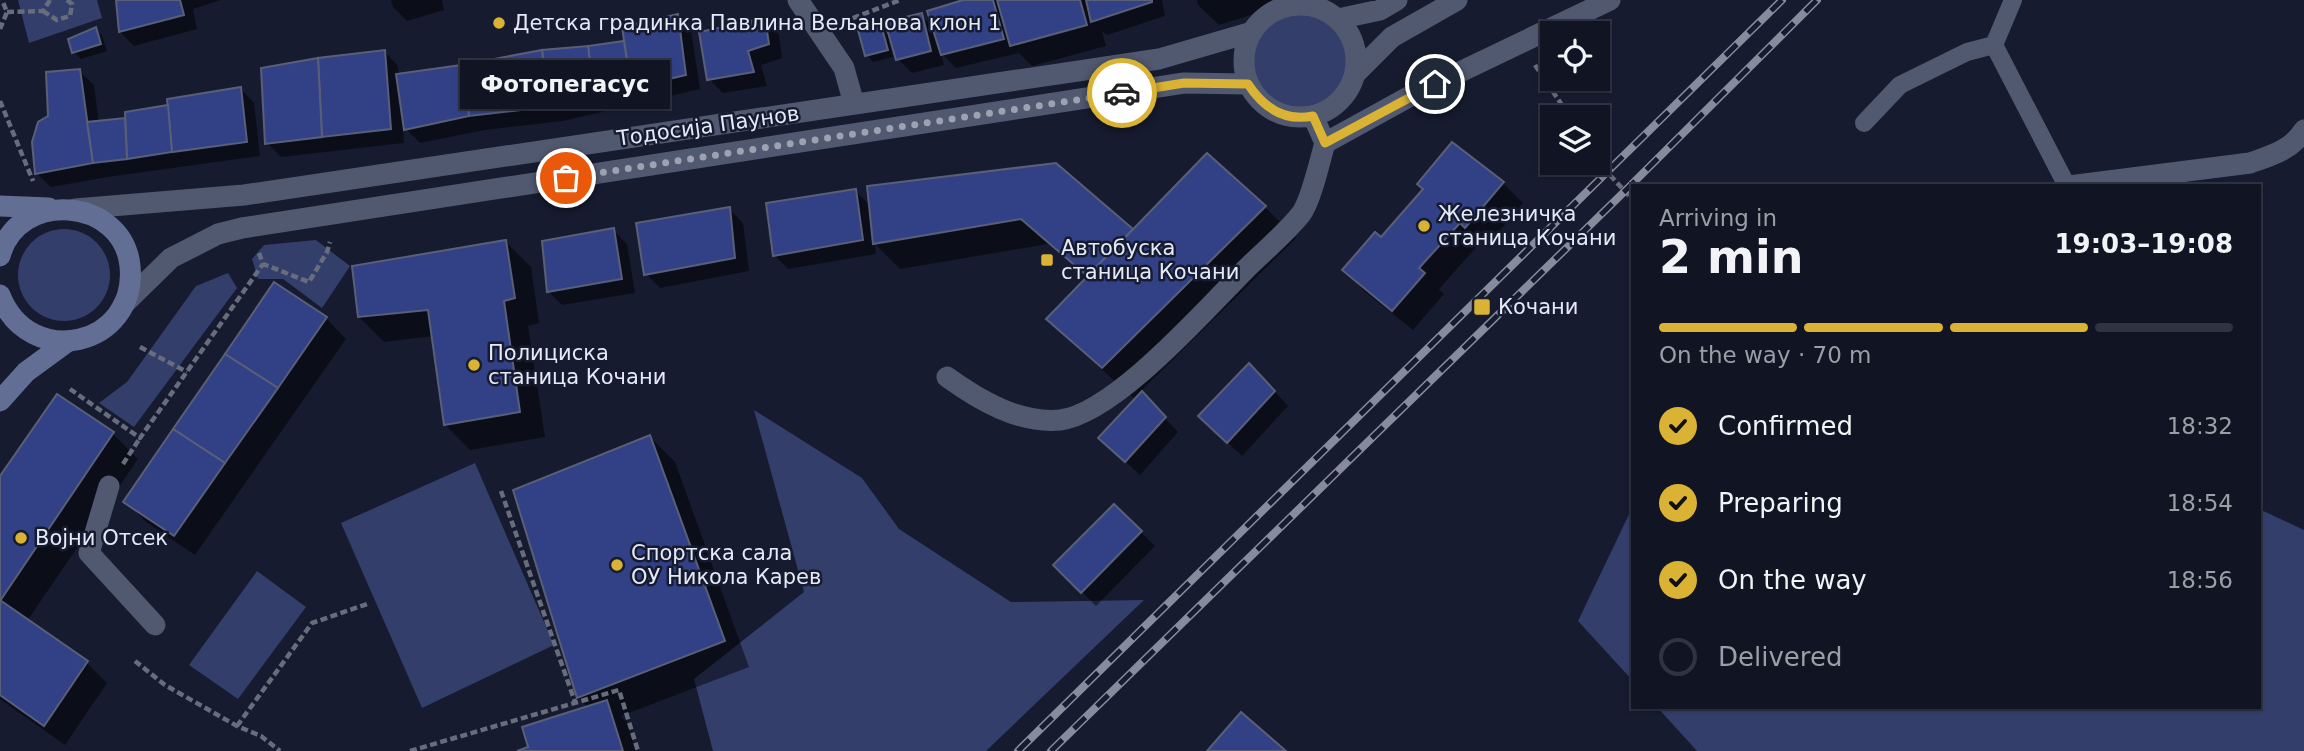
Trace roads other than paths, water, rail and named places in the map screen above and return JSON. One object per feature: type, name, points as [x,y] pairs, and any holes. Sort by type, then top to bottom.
[{"type":"main road","points":[[0,206],[65,209],[95,216],[112,228],[123,245],[130,265],[130,286],[123,305],[113,320],[85,339],[67,342],[46,340],[27,331],[11,317],[0,298]]},
{"type":"main road","points":[[0,256],[11,234],[23,222],[38,213],[65,209]]},
{"type":"main road","points":[[0,401],[26,372],[67,342]]},
{"type":"street","points":[[798,0],[844,68],[854,104]]},
{"type":"street","points":[[1338,19],[1380,10],[1397,0]]},
{"type":"street","points":[[1356,73],[1392,37],[1457,0]]},
{"type":"street","points":[[1325,143],[1414,94],[1610,0]]},
{"type":"street","points":[[1302,5],[1321,9],[1338,19],[1350,34],[1356,53],[1356,73],[1349,91],[1337,104],[1313,116],[1288,116],[1271,110],[1258,99],[1248,84],[1244,67],[1245,50],[1252,32],[1265,17],[1283,8],[1302,5]]},
{"type":"street","name":"Тодосија Паунов","points":[[65,209],[244,195],[1159,59],[1252,32]]},
{"type":"street","name":"Тодосија Паунов","points":[[123,305],[171,258],[218,234],[242,228],[1184,83],[1248,84]]},
{"type":"street","points":[[947,377],[993,405],[1043,420],[1074,416],[1100,405],[1134,379],[1303,212],[1325,143],[1313,116]]},
{"type":"street","points":[[2084,184],[2250,163],[2278,154],[2304,130]]},
{"type":"street","points":[[109,486],[89,553],[155,625]]},
{"type":"lane","points":[[1994,45],[2013,0]]},
{"type":"lane","points":[[1864,123],[1900,85],[1967,52],[1994,45]]},
{"type":"lane","points":[[1994,45],[2067,184]]},
{"type":"railway","points":[[1018,751],[1782,0]]},
{"type":"railway","points":[[1632,184],[1817,0]]},
{"type":"railway","points":[[1051,751],[1631,185]]},
{"type":"place","name":"Детска градинка Павлина Вељанова клон 1","points":[[499,23]]},
{"type":"place","name":"Фотопегасус","points":[[566,178]]},
{"type":"place","name":"Железничка станица Кочани","points":[[1424,226]]},
{"type":"place","name":"Автобуска станица Кочани","points":[[1047,260]]},
{"type":"place","name":"Кочани","points":[[1482,307]]},
{"type":"place","name":"Полициска станица Кочани","points":[[474,365]]},
{"type":"place","name":"Војни Отсек","points":[[21,538]]},
{"type":"place","name":"Спортска сала ОУ Никола Карев","points":[[617,565]]}]
